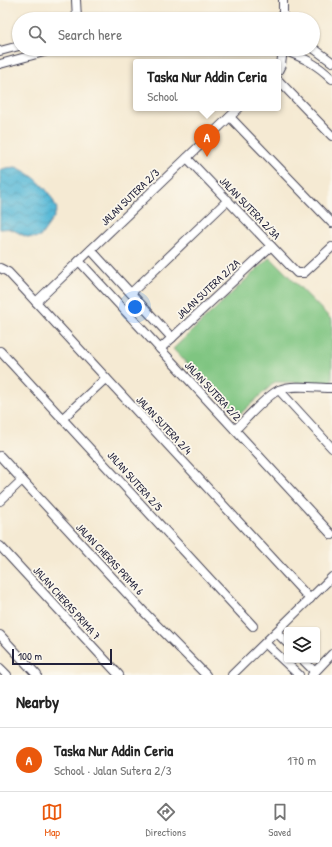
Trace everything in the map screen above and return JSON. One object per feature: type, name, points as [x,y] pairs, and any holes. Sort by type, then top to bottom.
[{"type":"street","points":[[76,0],[77,12]]},
{"type":"street","points":[[283,0],[283,12]]},
{"type":"street","points":[[0,51],[12,48]]},
{"type":"street","points":[[320,53],[332,62]]},
{"type":"street","points":[[0,64],[29,56]]},
{"type":"street","points":[[298,56],[321,68],[332,79]]},
{"type":"street","points":[[281,83],[332,136]]},
{"type":"street","name":"JALAN SUTERA 2/3","points":[[36,302],[236,111]]},
{"type":"street","points":[[230,117],[332,223]]},
{"type":"street","name":"JALAN SUTERA 2/3A","points":[[187,158],[297,273],[304,273],[332,247]]},
{"type":"street","points":[[131,293],[228,200]]},
{"type":"street","name":"JALAN SUTERA 2/2A","points":[[160,349],[271,246]]},
{"type":"street","points":[[91,250],[172,338]]},
{"type":"street","name":"JALAN SUTERA 2/2","points":[[79,261],[332,535]]},
{"type":"street","name":"JALAN SUTERA 2/4","points":[[0,268],[8,272],[310,599]]},
{"type":"street","name":"JALAN SUTERA 2/5","points":[[0,351],[253,626]]},
{"type":"street","points":[[62,419],[106,378]]},
{"type":"street","points":[[235,430],[278,390],[296,387],[332,388]]},
{"type":"street","points":[[278,390],[332,448]]},
{"type":"street","name":"JALAN CHERAS PRIMA 6","points":[[0,456],[140,607],[206,675]]},
{"type":"street","points":[[0,501],[22,480]]},
{"type":"street","name":"JALAN CHERAS PRIMA 7","points":[[0,546],[119,675]]},
{"type":"street","points":[[232,675],[332,577]]},
{"type":"street","points":[[276,632],[284,640]]},
{"type":"street","points":[[0,635],[37,675]]},
{"type":"street","points":[[265,643],[300,675]]},
{"type":"street","points":[[306,663],[313,673],[332,654]]},
{"type":"street","points":[[0,668],[7,675]]},
{"type":"green space","points":[[270,257],[332,320],[332,383],[275,382],[238,416],[173,349]]},
{"type":"water","points":[[16,167],[29,174],[46,189],[57,209],[54,217],[40,237],[30,238],[10,229],[0,229],[0,170]]},
{"type":"place","name":"Taska Nur Addin Ceria","points":[[207,157]]}]
